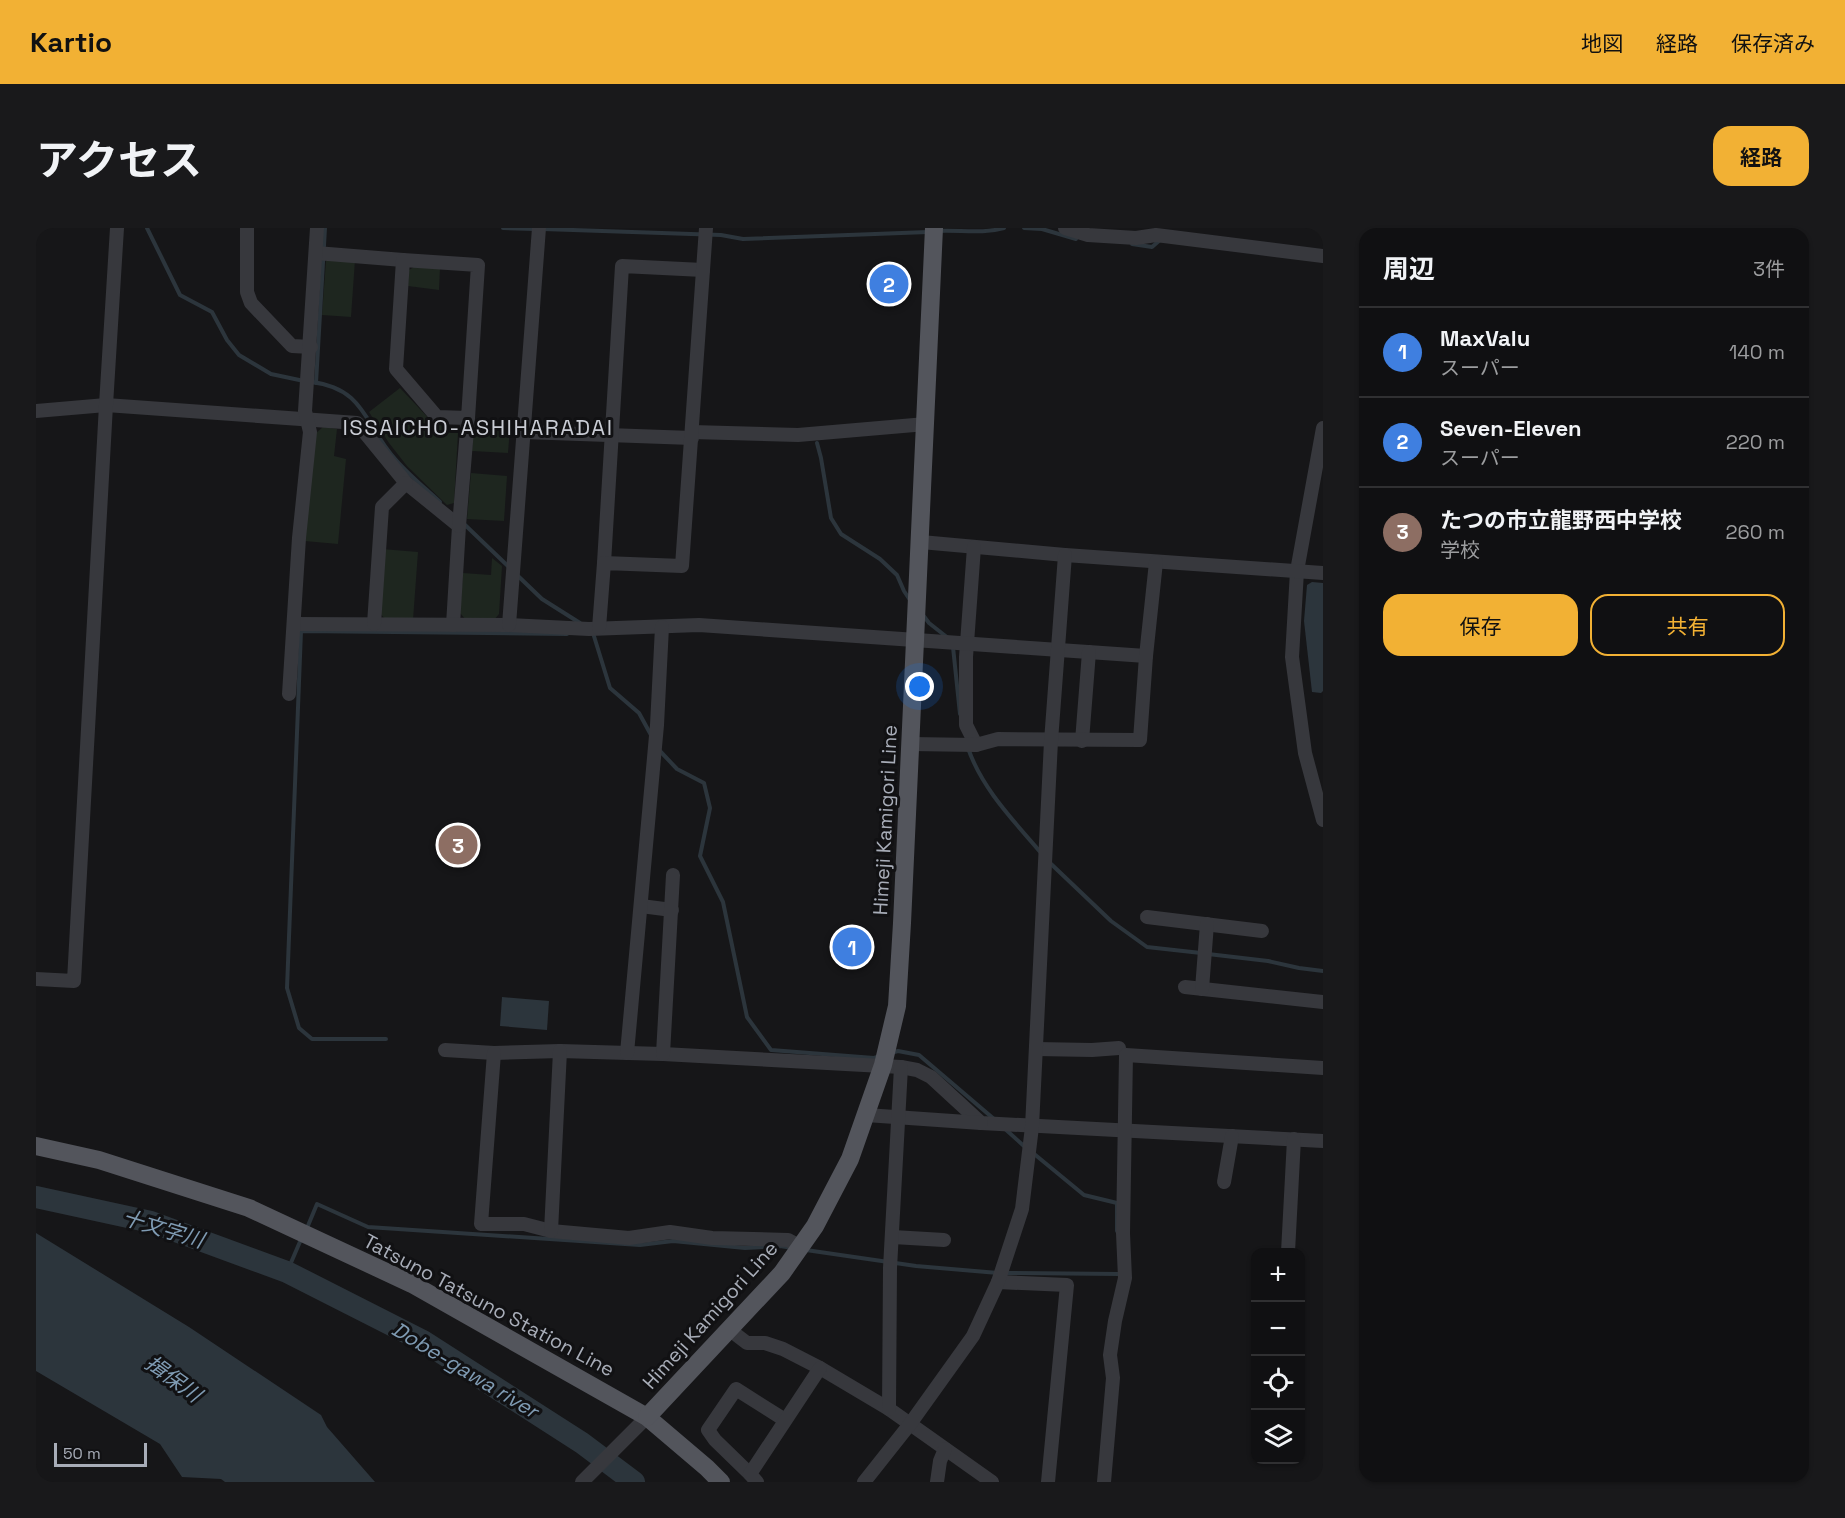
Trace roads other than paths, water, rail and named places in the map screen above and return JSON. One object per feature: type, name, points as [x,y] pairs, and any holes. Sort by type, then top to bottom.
[{"type":"main road","name":"Himeji Kamigori Line","points":[[721,1482],[647,1417],[782,1273],[816,1226],[850,1160],[866,1115],[892,1066],[911,744],[934,228]]},
{"type":"main road","name":"Tatsuno Tatsuno Station Line","points":[[36,1146],[99,1160],[249,1208],[412,1284],[647,1417]]},
{"type":"street","points":[[36,979],[75,981],[117,228]]},
{"type":"street","points":[[247,228],[247,292],[251,303],[292,346],[311,347]]},
{"type":"street","points":[[289,694],[299,538],[310,432],[305,411],[317,228]]},
{"type":"street","points":[[509,625],[539,228]]},
{"type":"street","points":[[604,563],[682,566],[706,228]]},
{"type":"street","points":[[1065,228],[1088,235],[1136,238],[1156,232],[1323,256]]},
{"type":"street","points":[[316,253],[478,266],[453,625]]},
{"type":"street","points":[[403,260],[396,369],[437,417],[468,418]]},
{"type":"street","points":[[599,628],[622,266],[703,270]]},
{"type":"street","points":[[36,411],[106,405],[357,423],[406,483],[459,526]]},
{"type":"street","points":[[524,432],[612,436],[798,435],[926,424]]},
{"type":"street","points":[[1323,428],[1296,571],[1292,657],[1305,753],[1323,820]]},
{"type":"street","points":[[374,624],[381,507],[406,483]]},
{"type":"street","points":[[921,542],[1065,555],[1323,573]]},
{"type":"street","points":[[974,547],[956,644],[966,657],[966,725],[976,745]]},
{"type":"street","points":[[864,1482],[910,1424],[973,1336],[998,1282],[1022,1209],[1032,1127],[1051,741],[1065,555]]},
{"type":"street","points":[[911,744],[976,745],[998,739],[1140,740],[1156,562]]},
{"type":"street","points":[[294,624],[509,625],[599,628],[699,625],[1146,656]]},
{"type":"street","points":[[627,1053],[657,725],[662,627]]},
{"type":"street","points":[[1082,741],[1089,652]]},
{"type":"street","points":[[663,1054],[673,875]]},
{"type":"street","points":[[641,906],[672,910]]},
{"type":"street","points":[[1147,917],[1262,931]]},
{"type":"street","points":[[1202,989],[1207,924]]},
{"type":"street","points":[[1185,987],[1323,1002]]},
{"type":"street","points":[[1036,1049],[1119,1048]]},
{"type":"street","points":[[445,1050],[494,1053],[663,1054],[892,1066],[917,1070],[931,1077],[981,1123]]},
{"type":"street","points":[[551,1231],[560,1052]]},
{"type":"street","points":[[494,1053],[481,1224],[524,1224],[551,1231],[629,1238],[670,1232],[712,1238],[788,1240],[801,1247]]},
{"type":"street","points":[[1104,1482],[1113,1378],[1110,1355],[1125,1278],[1123,1233],[1126,1055],[1323,1068]]},
{"type":"street","points":[[889,1409],[891,1263],[899,1118],[892,1066]]},
{"type":"street","points":[[866,1115],[1032,1127],[1323,1141]]},
{"type":"street","points":[[1224,1182],[1232,1136]]},
{"type":"street","points":[[1288,1248],[1294,1139]]},
{"type":"street","points":[[893,1237],[944,1240]]},
{"type":"street","points":[[998,1282],[1067,1285],[1048,1482]]},
{"type":"street","points":[[730,1330],[747,1343],[765,1343],[783,1349],[820,1368],[889,1409],[992,1482]]},
{"type":"street","points":[[785,1420],[736,1389],[708,1430],[753,1478],[785,1420],[820,1368]]},
{"type":"street","points":[[582,1482],[647,1417]]},
{"type":"street","points":[[937,1482],[940,1461],[945,1449]]},
{"type":"water","points":[[1312,582],[1323,583],[1323,691],[1321,693],[1312,692],[1304,621],[1307,585]]},
{"type":"water","points":[[502,997],[549,1001],[547,1030],[500,1026]]},
{"type":"water","name":"揖保川","points":[[36,1233],[189,1327],[321,1415],[327,1427],[375,1482],[225,1482],[221,1479],[182,1477],[160,1444],[36,1371]]},
{"type":"waterway","points":[[147,228],[180,295],[212,312],[227,340],[239,355],[271,374],[304,381]]},
{"type":"waterway","points":[[316,383],[325,228]]},
{"type":"waterway","points":[[503,228],[535,229]]},
{"type":"waterway","points":[[938,231],[980,231],[1004,228]]},
{"type":"waterway","points":[[1024,228],[1042,229],[1076,239]]},
{"type":"waterway","points":[[543,229],[721,235],[743,239],[928,232]]},
{"type":"waterway","points":[[1132,244],[1152,247],[1160,240]]},
{"type":"waterway","points":[[311,382],[343,392],[354,401],[396,460],[440,502]]},
{"type":"waterway","points":[[817,443],[831,518],[841,534],[880,559],[897,575],[910,600]]},
{"type":"waterway","points":[[463,523],[510,568]]},
{"type":"waterway","points":[[517,575],[542,599],[580,623]]},
{"type":"waterway","points":[[923,615],[929,623],[948,638]]},
{"type":"waterway","points":[[386,1039],[312,1039],[299,1028],[287,988],[301,631],[567,634]]},
{"type":"waterway","points":[[593,633],[610,688],[639,713],[651,735]]},
{"type":"waterway","points":[[953,647],[960,714]]},
{"type":"waterway","points":[[968,748],[990,791],[1042,854]]},
{"type":"waterway","points":[[659,750],[677,769],[704,783],[710,808],[700,856],[723,902],[747,1017],[771,1050],[874,1058],[880,1056]]},
{"type":"waterway","points":[[1049,862],[1111,921],[1147,947],[1201,953]]},
{"type":"waterway","points":[[1208,954],[1268,961],[1323,971]]},
{"type":"waterway","points":[[891,1053],[898,1051],[919,1055],[994,1119]]},
{"type":"waterway","points":[[1004,1128],[1025,1147]]},
{"type":"waterway","points":[[1033,1153],[1084,1195],[1117,1203],[1117,1231]]},
{"type":"waterway","name":"Dobe-gawa river","points":[[36,1197],[151,1222],[287,1272],[423,1341],[582,1443],[634,1482]]},
{"type":"waterway","points":[[307,1228],[317,1204],[368,1227],[640,1245],[673,1241],[745,1248],[780,1246],[793,1248]]},
{"type":"waterway","points":[[287,1272],[302,1237]]},
{"type":"waterway","points":[[806,1250],[916,1266],[998,1273]]},
{"type":"waterway","points":[[1006,1273],[1120,1274]]},
{"type":"place","name":"Seven-Eleven","points":[[889,284]]},
{"type":"place","name":"たつの市立龍野西中学校","points":[[458,845]]},
{"type":"place","name":"MaxValu","points":[[852,947]]},
{"type":"district","name":"ISSAICHO-ASHIHARADAI","points":[[478,427]]},
{"type":"water label","name":"十文字川","points":[[163,1229]]}]
